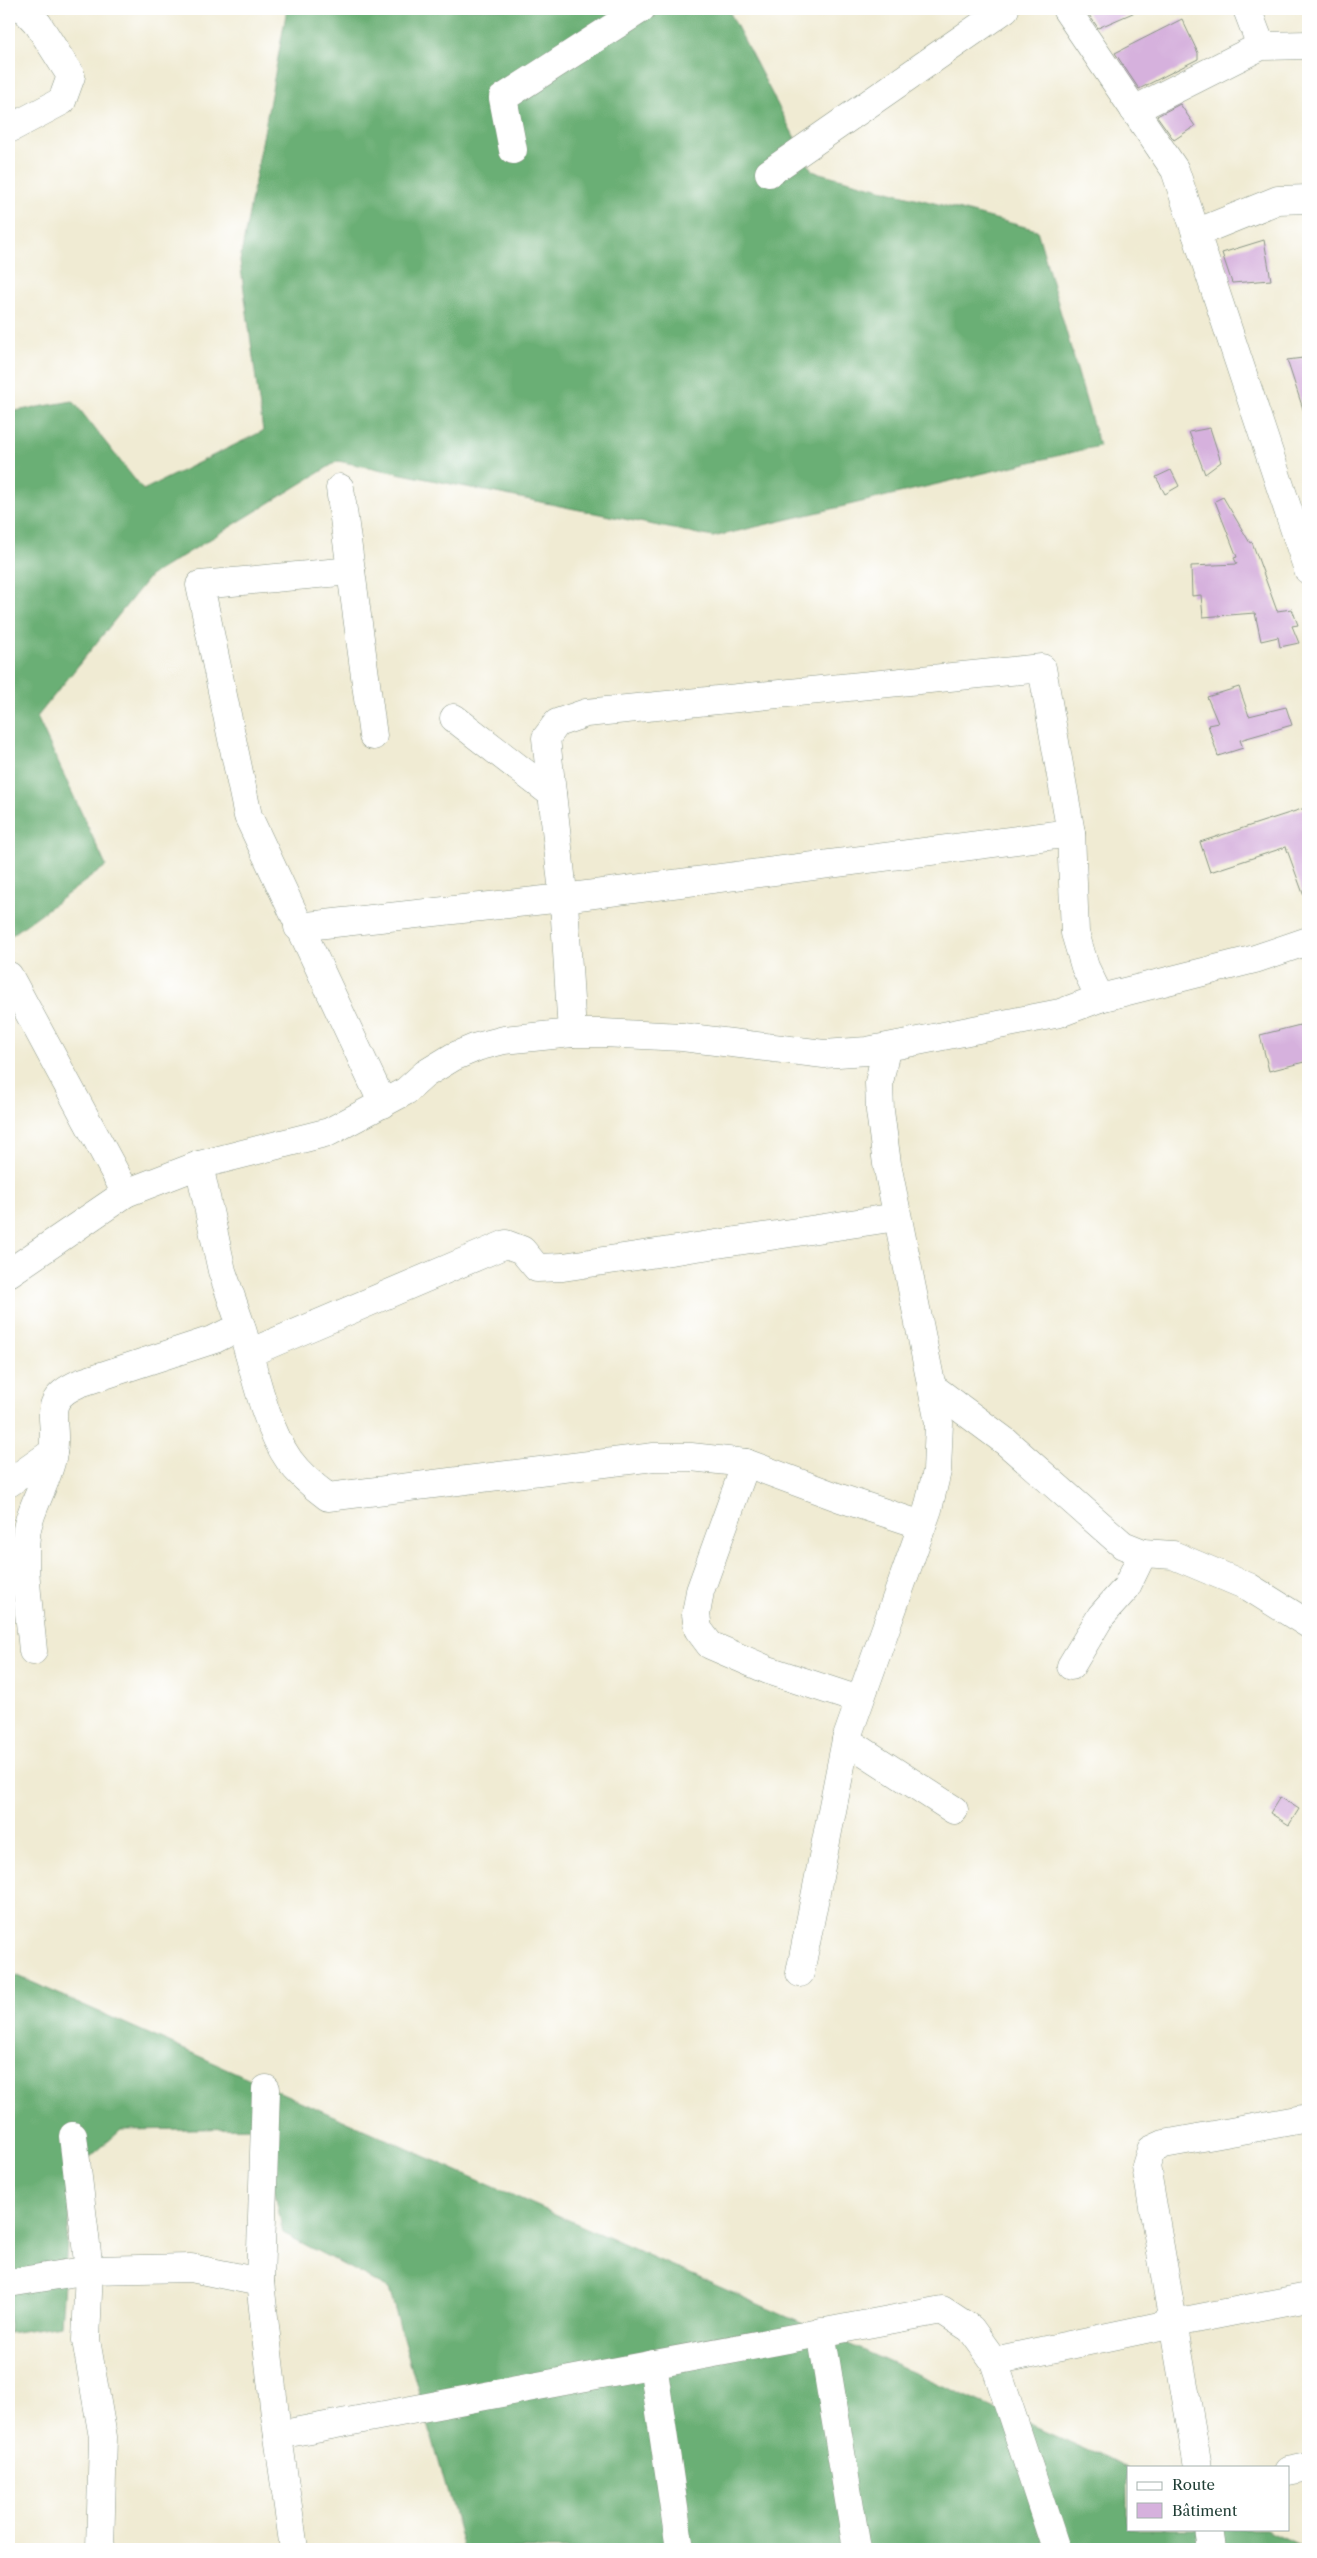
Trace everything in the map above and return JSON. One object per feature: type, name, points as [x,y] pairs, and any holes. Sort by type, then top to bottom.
[{"type":"street","points":[[9,129],[62,100],[71,76],[38,24],[24,9]]},
{"type":"street","points":[[513,150],[503,98],[641,9]]},
{"type":"street","points":[[769,173],[1005,9]]},
{"type":"street","points":[[1066,9],[1175,170],[1308,570]]},
{"type":"street","points":[[1247,9],[1261,46]]},
{"type":"street","points":[[1134,110],[1261,46],[1308,45]]},
{"type":"street","points":[[1196,233],[1278,200],[1308,199]]},
{"type":"street","points":[[340,488],[373,736]]},
{"type":"street","points":[[351,571],[200,584],[248,816],[298,927],[383,1104]]},
{"type":"street","points":[[572,1033],[563,898],[546,738],[557,723],[586,713],[1042,668],[1071,833],[1075,933],[1085,967],[1100,998]]},
{"type":"street","points":[[454,718],[552,794]]},
{"type":"street","points":[[298,927],[563,898],[1071,833]]},
{"type":"street","points":[[9,1272],[126,1193],[199,1165],[329,1132],[406,1091],[425,1074],[453,1057],[477,1047],[522,1036],[572,1033],[682,1036],[824,1054],[886,1049],[977,1028],[1060,1013],[1100,998],[1255,958],[1308,941]]},
{"type":"street","points":[[9,976],[126,1193]]},
{"type":"street","points":[[800,1973],[846,1740],[922,1524],[937,1471],[940,1447],[939,1423],[897,1217],[880,1111],[879,1083],[886,1049]]},
{"type":"street","points":[[199,1165],[222,1271],[269,1418],[288,1458],[306,1480],[328,1497],[654,1457],[691,1458],[746,1463],[840,1498],[922,1524]]},
{"type":"street","points":[[249,1353],[506,1244],[522,1250],[537,1268],[563,1267],[897,1217]]},
{"type":"street","points":[[33,1651],[26,1555],[28,1528],[54,1452],[53,1412],[57,1397],[65,1389],[215,1338],[241,1326]]},
{"type":"street","points":[[932,1387],[1006,1442],[1123,1545],[1144,1553],[1173,1555],[1249,1587],[1308,1624]]},
{"type":"street","points":[[9,1483],[54,1452]]},
{"type":"street","points":[[746,1463],[700,1591],[696,1614],[698,1629],[710,1645],[768,1670],[859,1700]]},
{"type":"street","points":[[1071,1666],[1096,1622],[1126,1588],[1144,1553]]},
{"type":"street","points":[[846,1740],[954,1810]]},
{"type":"street","points":[[266,2089],[260,2282],[294,2549]]},
{"type":"street","points":[[1198,2466],[1146,2166],[1151,2150],[1164,2144],[1308,2118]]},
{"type":"street","points":[[73,2136],[89,2270],[86,2340],[103,2437],[100,2549]]},
{"type":"street","points":[[9,2282],[89,2270],[190,2268],[260,2282]]},
{"type":"street","points":[[994,2362],[1174,2323],[1308,2297]]},
{"type":"street","points":[[278,2435],[942,2310],[971,2330],[994,2362],[1056,2549]]},
{"type":"street","points":[[821,2332],[857,2549]]},
{"type":"street","points":[[653,2364],[680,2549]]},
{"type":"street","points":[[1290,2471],[1308,2467]]},
{"type":"street","points":[[1209,2530],[1212,2549]]},
{"type":"green space","points":[[287,9],[728,9],[812,171],[1037,230],[1099,446],[713,537],[338,461],[150,576],[37,717],[106,866],[9,937],[9,412],[73,401],[143,490],[263,431],[240,261]]},
{"type":"green space","points":[[9,1972],[1127,2468],[1127,2530],[1268,2530],[1308,2549],[464,2549],[389,2289],[283,2233],[262,2128],[121,2130],[72,2173],[61,2325],[9,2333]]},
{"type":"building","points":[[1085,9],[1142,9],[1098,28]]},
{"type":"building","points":[[1182,19],[1198,53],[1198,59],[1139,89],[1115,53]]},
{"type":"building","points":[[1180,104],[1195,126],[1174,140],[1157,116]]},
{"type":"building","points":[[1264,240],[1271,280],[1232,283],[1222,253]]},
{"type":"building","points":[[1303,358],[1308,373],[1308,415],[1305,415],[1287,360]]},
{"type":"building","points":[[1210,428],[1221,462],[1205,474],[1189,432]]},
{"type":"building","points":[[1171,470],[1179,486],[1165,494],[1156,477]]},
{"type":"building","points":[[1223,497],[1250,543],[1252,542],[1277,611],[1292,609],[1298,625],[1292,626],[1299,643],[1280,647],[1278,637],[1261,641],[1255,613],[1203,617],[1201,595],[1192,596],[1191,566],[1237,564],[1234,558],[1237,557],[1215,501]]},
{"type":"building","points":[[1239,687],[1249,716],[1286,707],[1292,725],[1240,740],[1243,748],[1218,756],[1208,725],[1218,723],[1207,697]]},
{"type":"building","points":[[1308,807],[1308,899],[1305,899],[1286,847],[1210,872],[1200,842]]},
{"type":"building","points":[[1304,1024],[1308,1042],[1308,1061],[1269,1071],[1260,1035]]},
{"type":"building","points":[[1280,1797],[1299,1809],[1289,1825],[1270,1813]]}]
